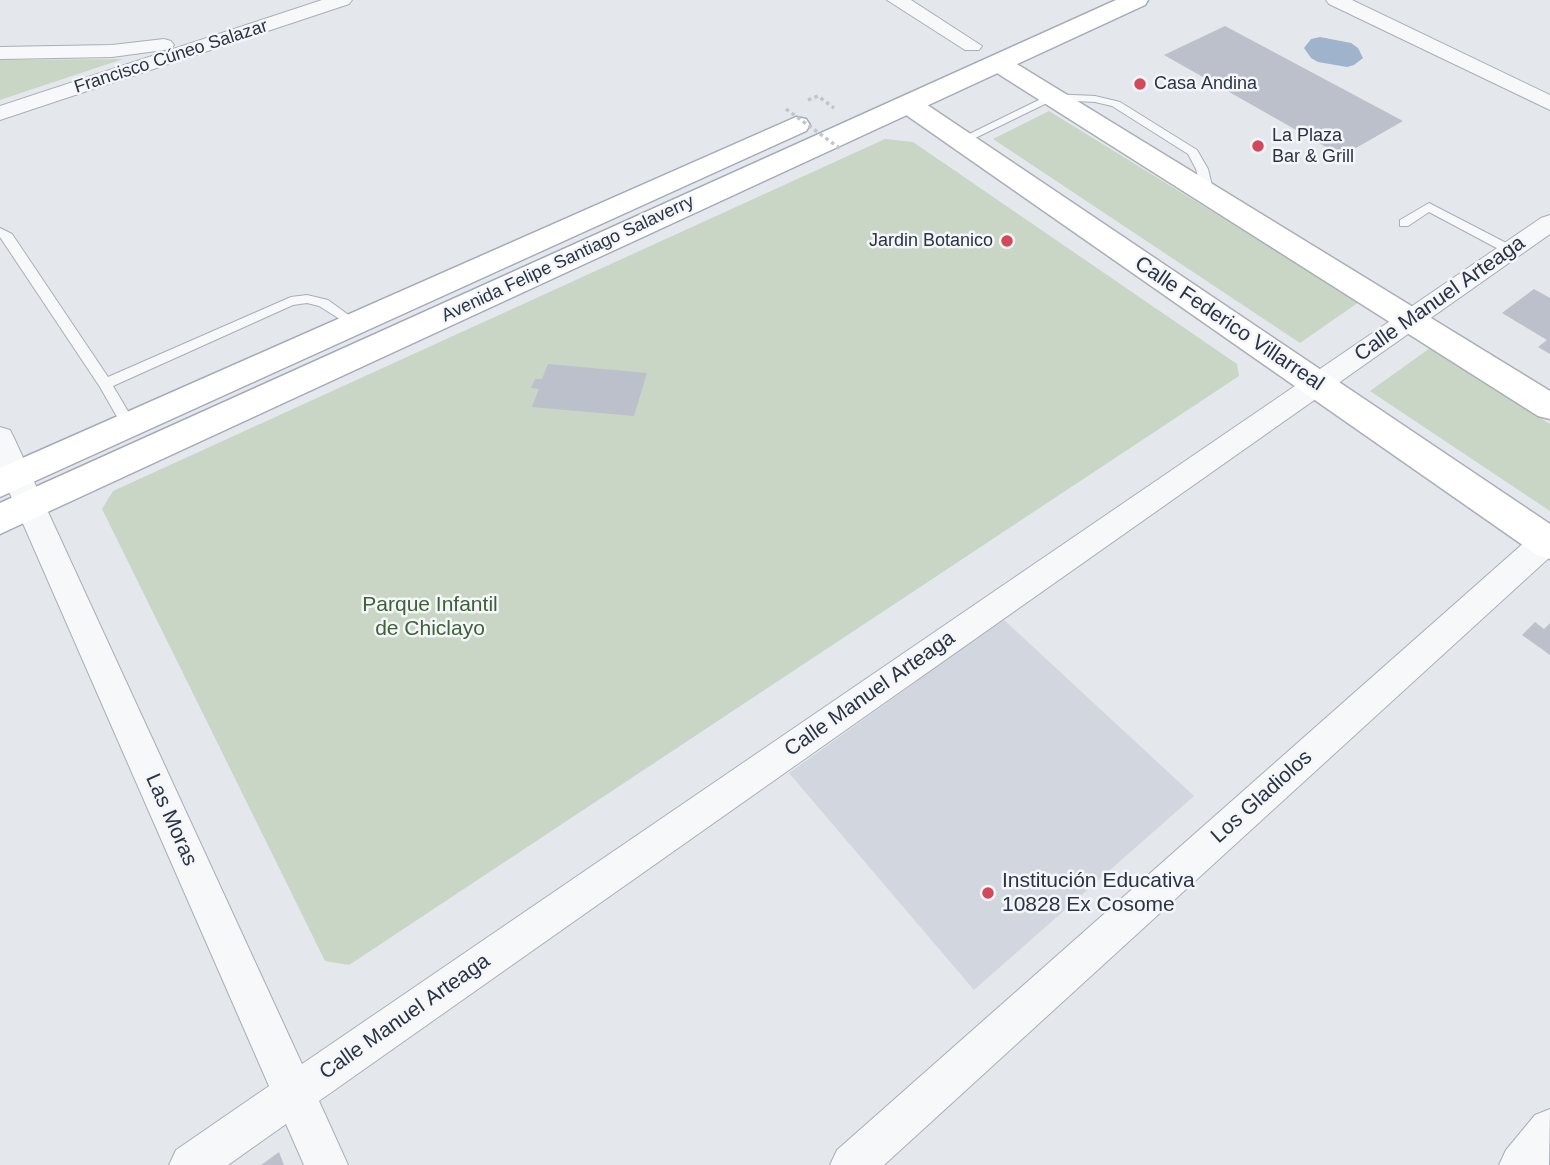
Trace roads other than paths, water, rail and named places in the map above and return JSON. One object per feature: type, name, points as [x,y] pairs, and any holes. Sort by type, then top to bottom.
[{"type":"main road","name":"Avenida Felipe Santiago Salaverry","points":[[12,495],[129,425],[354,324],[826,102],[972,46],[1080,0]]},
{"type":"main road","name":"Avenida Felipe Santiago Salaverry","points":[[12,495],[908,104],[1136,0]]},
{"type":"main road","points":[[998,63],[1550,407]]},
{"type":"main road","name":"Calle Federico Villarreal","points":[[908,104],[1548,543]]},
{"type":"street","name":"Francisco Cúneo Salazar","points":[[0,113],[342,0]]},
{"type":"street","points":[[897,0],[972,46]]},
{"type":"street","points":[[1336,0],[1550,103]]},
{"type":"street","points":[[0,52],[112,51],[248,31]]},
{"type":"street","name":"Calle Manuel Arteaga","points":[[191,1165],[1550,223]]},
{"type":"street","name":"Las Moras","points":[[0,439],[12,495],[326,1165]]},
{"type":"street","name":"Los Gladiolos","points":[[852,1165],[1548,543]]},
{"type":"street","points":[[1521,1165],[1550,1130]]},
{"type":"lane","points":[[961,141],[1051,97]]},
{"type":"lane","points":[[1404,223],[1429,207],[1510,250]]},
{"type":"lane","points":[[0,232],[8,237],[129,425]]},
{"type":"lane","points":[[105,384],[291,301],[307,299],[323,303],[354,324]]},
{"type":"water","points":[[1320,37],[1351,43],[1358,48],[1363,58],[1347,67],[1318,62],[1311,58],[1304,48],[1311,39]]},
{"type":"place","name":"Casa Andina","points":[[1140,84]]},
{"type":"place","name":"La Plaza Bar & Grill","points":[[1258,146]]},
{"type":"place","name":"Jardin Botanico","points":[[1007,241]]},
{"type":"place","name":"Institución Educativa 10828 Ex Cosome","points":[[988,893]]},
{"type":"park label","name":"Parque Infantil de Chiclayo","points":[[430,617]]}]
